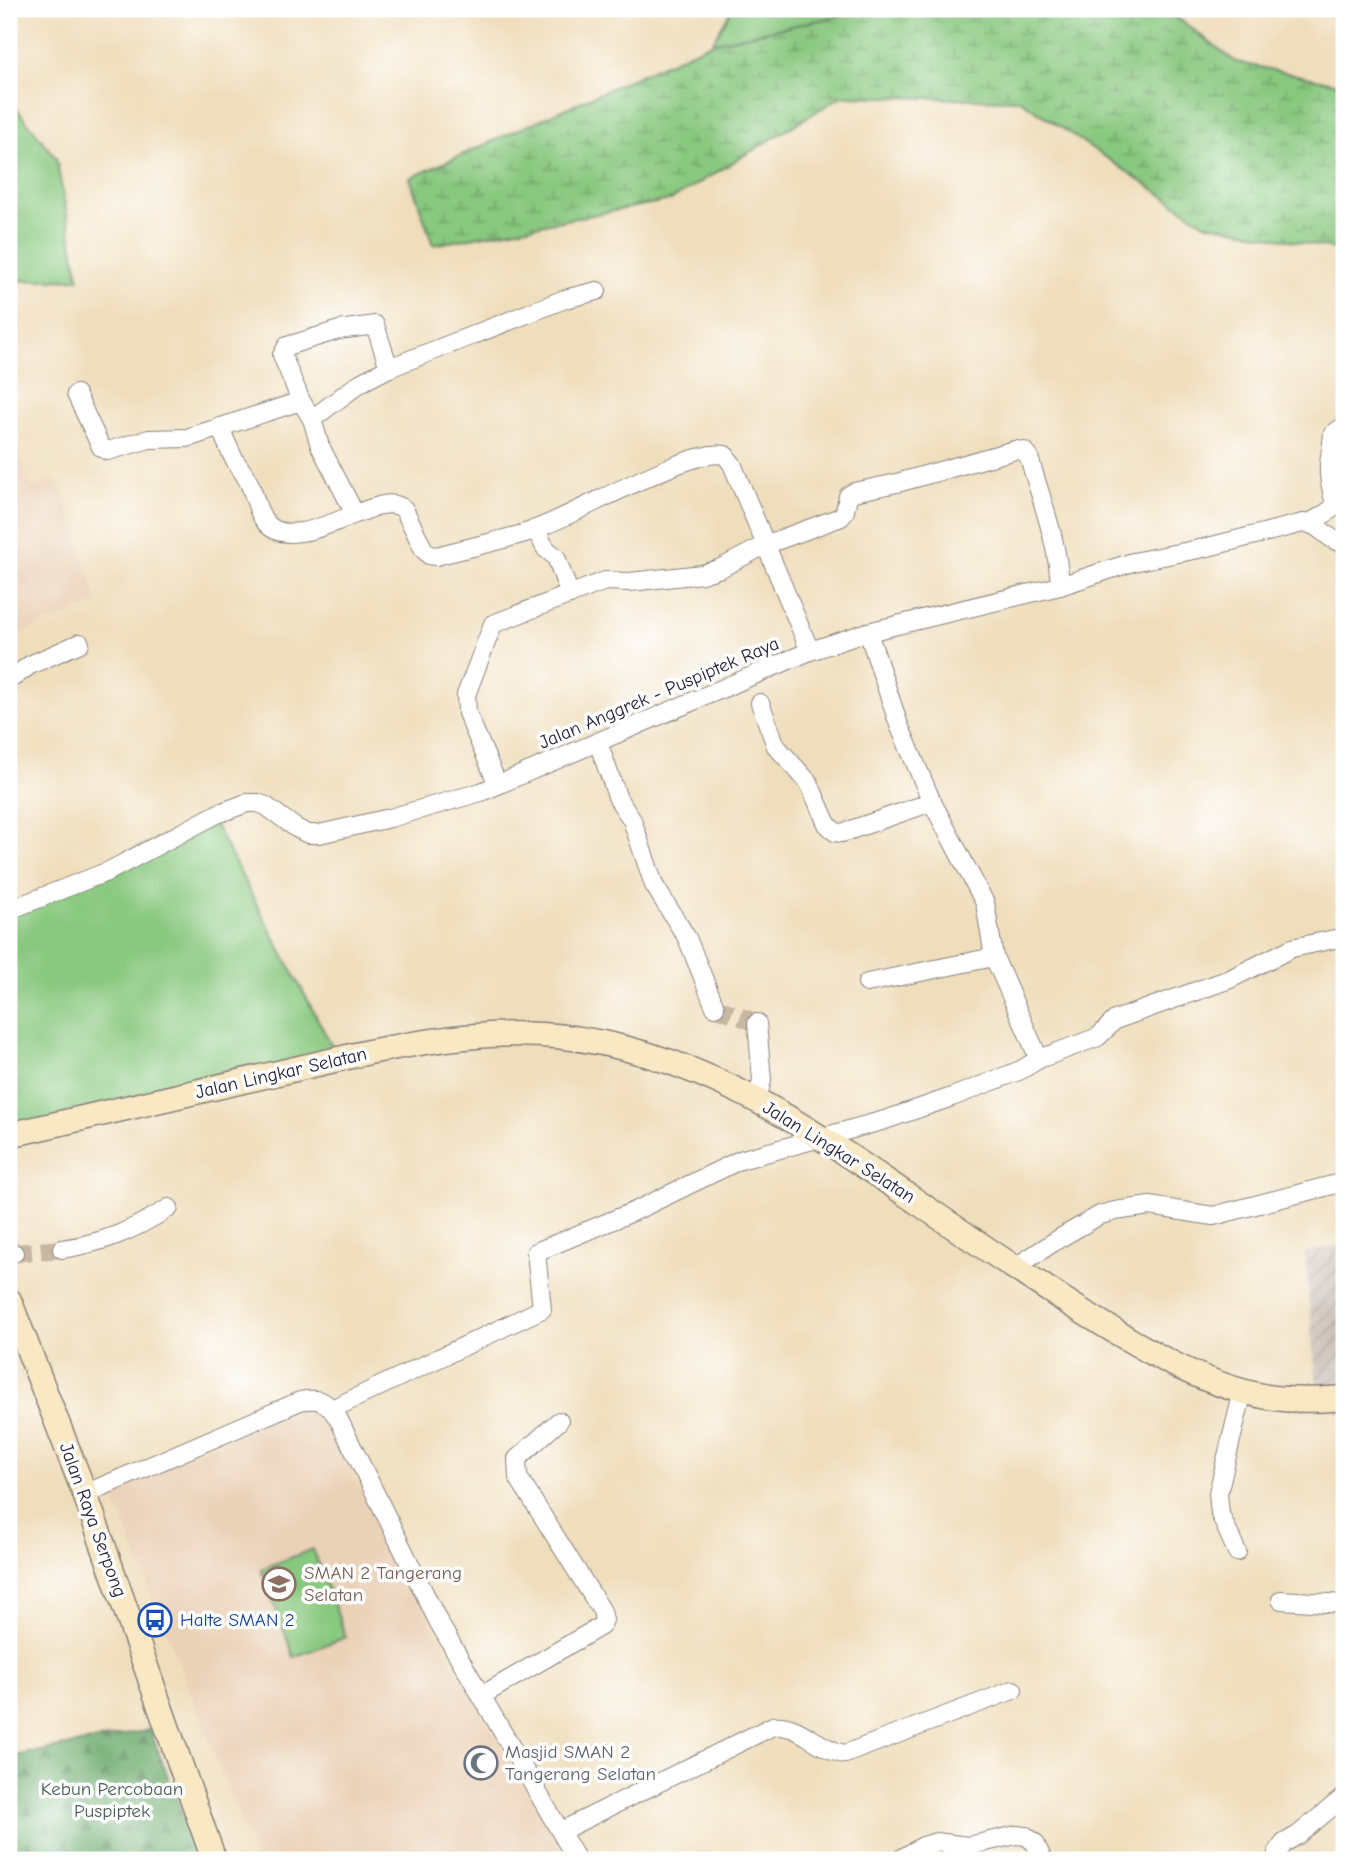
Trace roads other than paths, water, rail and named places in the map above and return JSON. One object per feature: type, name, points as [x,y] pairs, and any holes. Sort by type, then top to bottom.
[{"type":"main road","name":"Jalan Lingkar Selatan","points":[[9,1135],[369,1052],[477,1035],[557,1036],[608,1045],[655,1056],[711,1077],[821,1136],[1014,1268],[1147,1352],[1172,1364],[1242,1391],[1295,1400],[1344,1398]]},
{"type":"main road","name":"Jalan Raya Serpong","points":[[9,1300],[85,1494],[214,1860]]},
{"type":"street","points":[[312,419],[360,383],[388,368],[565,299],[597,291]]},
{"type":"street","points":[[355,514],[320,446],[312,419],[301,401],[282,355],[287,346],[339,330],[375,325],[388,368]]},
{"type":"street","points":[[76,394],[101,447],[108,451],[149,439],[187,438],[301,401]]},
{"type":"street","points":[[1344,426],[1333,434],[1329,474],[1335,498],[1334,505],[1328,512],[1309,523],[1337,542],[1344,542]]},
{"type":"street","points":[[220,427],[232,456],[250,482],[264,521],[271,527],[297,533],[388,504],[398,505],[404,509],[424,550],[429,555],[436,556],[536,529],[681,463],[718,453],[725,455],[732,464],[810,651]]},
{"type":"street","points":[[498,785],[467,713],[466,695],[493,624],[605,581],[630,582],[702,574],[720,568],[765,545],[841,517],[848,496],[854,492],[897,483],[1015,450],[1024,451],[1029,457],[1052,539],[1059,567],[1060,586]]},
{"type":"street","name":"Jalan Anggrek - Puspiptek Raya","points":[[9,910],[109,871],[217,814],[247,803],[266,806],[307,834],[319,834],[444,804],[498,785],[810,651],[868,632],[1060,586],[1133,562],[1309,523]]},
{"type":"street","points":[[536,529],[546,549],[556,557],[570,595]]},
{"type":"street","points":[[868,632],[899,725],[932,802],[985,902],[994,957],[1039,1059]]},
{"type":"street","points":[[9,680],[30,665],[80,643]]},
{"type":"street","points":[[761,703],[776,746],[809,783],[827,824],[835,832],[842,833],[932,802]]},
{"type":"street","points":[[598,742],[618,799],[632,820],[654,885],[687,938],[715,1007]]},
{"type":"street","points":[[332,1409],[542,1309],[536,1252],[635,1211],[740,1160],[821,1136],[885,1121],[941,1101],[1098,1037],[1115,1020],[1230,979],[1292,948],[1344,937]]},
{"type":"street","points":[[867,983],[994,957]]},
{"type":"street","points":[[757,1023],[762,1080],[757,1100]]},
{"type":"street","points":[[1014,1268],[1100,1215],[1115,1211],[1150,1206],[1213,1216],[1344,1182]]},
{"type":"street","points":[[62,1249],[94,1244],[128,1232],[169,1208]]},
{"type":"street","points":[[1237,1552],[1220,1514],[1218,1493],[1242,1391]]},
{"type":"street","points":[[85,1494],[300,1401],[319,1399],[327,1403],[439,1623],[576,1860]]},
{"type":"street","points":[[481,1696],[601,1626],[604,1620],[602,1611],[518,1477],[517,1459],[559,1420]]},
{"type":"street","points":[[1280,1600],[1344,1604]]},
{"type":"street","points":[[561,1831],[773,1726],[784,1724],[833,1752],[845,1754],[1013,1690]]},
{"type":"street","points":[[1278,1860],[1277,1853],[1284,1843],[1298,1835],[1344,1797]]},
{"type":"street","points":[[899,1860],[936,1842],[968,1846],[1016,1835],[1026,1836],[1035,1843],[1043,1860]]},
{"type":"tunnel","points":[[715,1007],[757,1023]]},
{"type":"tunnel","points":[[14,1253],[62,1249]]},
{"type":"place","name":"SMAN 2 Tangerang Selatan","points":[[279,1584]]},
{"type":"place","name":"Halte SMAN 2","points":[[155,1620]]},
{"type":"place","name":"Masjid SMAN 2 Tangerang Selatan","points":[[481,1763]]},
{"type":"park label","name":"Kebun Percobaan Puspiptek","points":[[112,1800]]}]
